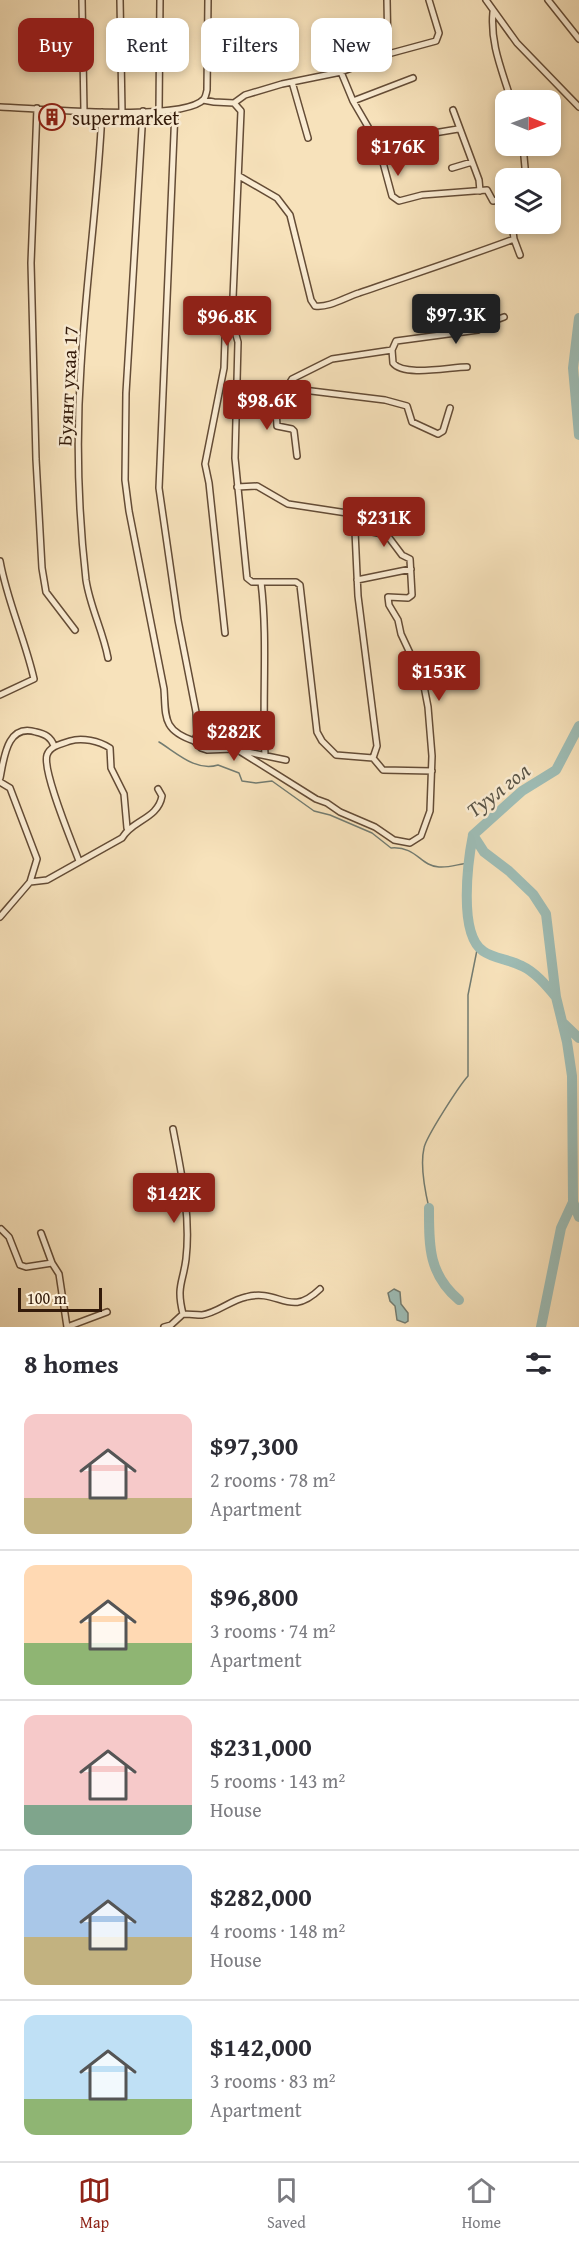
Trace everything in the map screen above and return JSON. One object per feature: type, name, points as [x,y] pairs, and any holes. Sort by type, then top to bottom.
[{"type":"street","points":[[82,0],[84,111]]},
{"type":"street","points":[[120,0],[122,112]]},
{"type":"street","points":[[159,111],[160,0]]},
{"type":"street","points":[[203,100],[207,90],[208,0]]},
{"type":"street","points":[[387,0],[387,18]]},
{"type":"street","points":[[392,53],[436,40],[439,33],[429,0]]},
{"type":"street","points":[[486,0],[517,43],[579,107]]},
{"type":"street","points":[[548,0],[579,39]]},
{"type":"street","points":[[493,12],[491,32],[508,90]]},
{"type":"street","points":[[234,103],[245,94],[341,72],[353,101],[378,144],[392,196],[399,201],[422,195],[487,190],[495,201]]},
{"type":"street","points":[[353,101],[413,78]]},
{"type":"street","points":[[292,82],[308,138]]},
{"type":"street","points":[[0,107],[102,112],[159,111],[175,110],[203,100],[234,103],[242,111],[232,321],[238,342],[237,487],[247,578],[252,582],[296,582],[300,585],[317,732],[322,741],[336,755],[373,758],[383,770],[432,771]]},
{"type":"street","points":[[37,108],[31,263],[36,459],[42,568],[46,592],[75,630]]},
{"type":"street","points":[[175,110],[159,488],[178,620],[196,712],[197,735],[194,741]]},
{"type":"street","points":[[453,110],[458,129],[479,180],[480,191]]},
{"type":"street","points":[[143,111],[126,393],[126,480],[129,511],[164,689],[165,719],[171,728],[194,741],[201,748],[207,750],[233,749],[241,752],[340,812],[375,827],[400,843],[410,843],[421,836],[430,811],[432,771],[428,706],[423,681],[401,634],[398,620],[389,605],[389,596],[408,598],[412,595],[410,559],[402,555],[387,535],[354,528]]},
{"type":"street","name":"Буянт ухаа 17","points":[[102,112],[81,366],[78,468],[86,581],[93,612],[104,637],[108,658]]},
{"type":"street","points":[[434,133],[458,129]]},
{"type":"street","points":[[452,168],[472,162]]},
{"type":"street","points":[[239,176],[247,178],[284,206],[290,215],[311,300],[315,306],[322,307],[514,239]]},
{"type":"street","points":[[513,234],[520,255]]},
{"type":"street","points":[[467,367],[440,370],[400,368],[393,363],[392,351],[396,341],[478,330],[488,322],[504,317]]},
{"type":"street","points":[[225,633],[205,464],[224,368],[225,338],[232,321]]},
{"type":"street","points":[[237,396],[276,392],[288,385],[292,379],[332,359],[392,351]]},
{"type":"street","points":[[288,385],[295,389],[385,400],[407,406],[412,422],[438,434],[443,431],[450,408]]},
{"type":"street","points":[[276,392],[277,426],[294,431],[297,456]]},
{"type":"street","points":[[237,487],[257,486],[288,504],[347,513],[354,528],[357,580],[377,746],[373,758]]},
{"type":"street","points":[[0,561],[4,583],[13,603],[34,679],[0,695]]},
{"type":"street","points":[[357,580],[411,569]]},
{"type":"street","points":[[261,582],[266,617],[262,707],[265,755]]},
{"type":"street","points":[[0,917],[30,882],[37,859],[10,788],[0,780],[8,744],[13,735],[23,731],[38,732],[51,740],[54,746]]},
{"type":"street","points":[[79,861],[58,807],[47,764],[48,753],[54,746],[83,739],[110,748],[111,768],[124,794],[128,828]]},
{"type":"street","points":[[241,752],[286,760]]},
{"type":"street","points":[[30,882],[47,880],[122,838],[128,828],[155,812],[162,796],[158,789]]},
{"type":"street","points":[[173,1129],[185,1192],[186,1260],[179,1282],[183,1314]]},
{"type":"street","points":[[1,1229],[9,1237],[20,1265],[26,1267],[52,1263]]},
{"type":"street","points":[[41,1233],[52,1263],[59,1274],[67,1327],[107,1312]]},
{"type":"street","points":[[164,1327],[171,1325],[183,1314],[203,1315],[247,1296],[274,1296],[288,1304],[302,1302],[320,1289]]},
{"type":"water","points":[[394,1289],[400,1292],[401,1304],[408,1313],[408,1321],[405,1323],[397,1320],[395,1306],[390,1301],[388,1293]]},
{"type":"waterway","name":"Туул гол","points":[[579,318],[573,368],[579,435]]},
{"type":"waterway","name":"Туул гол","points":[[579,726],[556,770],[522,791],[473,835],[484,852],[509,871],[533,894],[546,914],[556,997],[567,1042],[572,1076],[573,1202],[579,1217]]},
{"type":"waterway","points":[[159,742],[194,764],[218,765],[239,773],[242,781],[256,783],[272,781],[314,811],[330,815],[372,833],[391,848],[407,850],[433,866],[446,867],[468,863]]},
{"type":"waterway","points":[[473,835],[467,896],[470,929],[475,942],[487,954],[527,969],[556,997]]},
{"type":"waterway","points":[[429,1208],[423,1170],[424,1148],[443,1112],[468,1076],[468,995],[478,945]]},
{"type":"waterway","name":"Туул гол","points":[[563,1023],[579,1038]]},
{"type":"waterway","points":[[541,1327],[561,1228],[573,1202]]},
{"type":"waterway","points":[[429,1208],[432,1258],[441,1280],[459,1300]]},
{"type":"place","name":"supermarket","points":[[52,117]]}]
